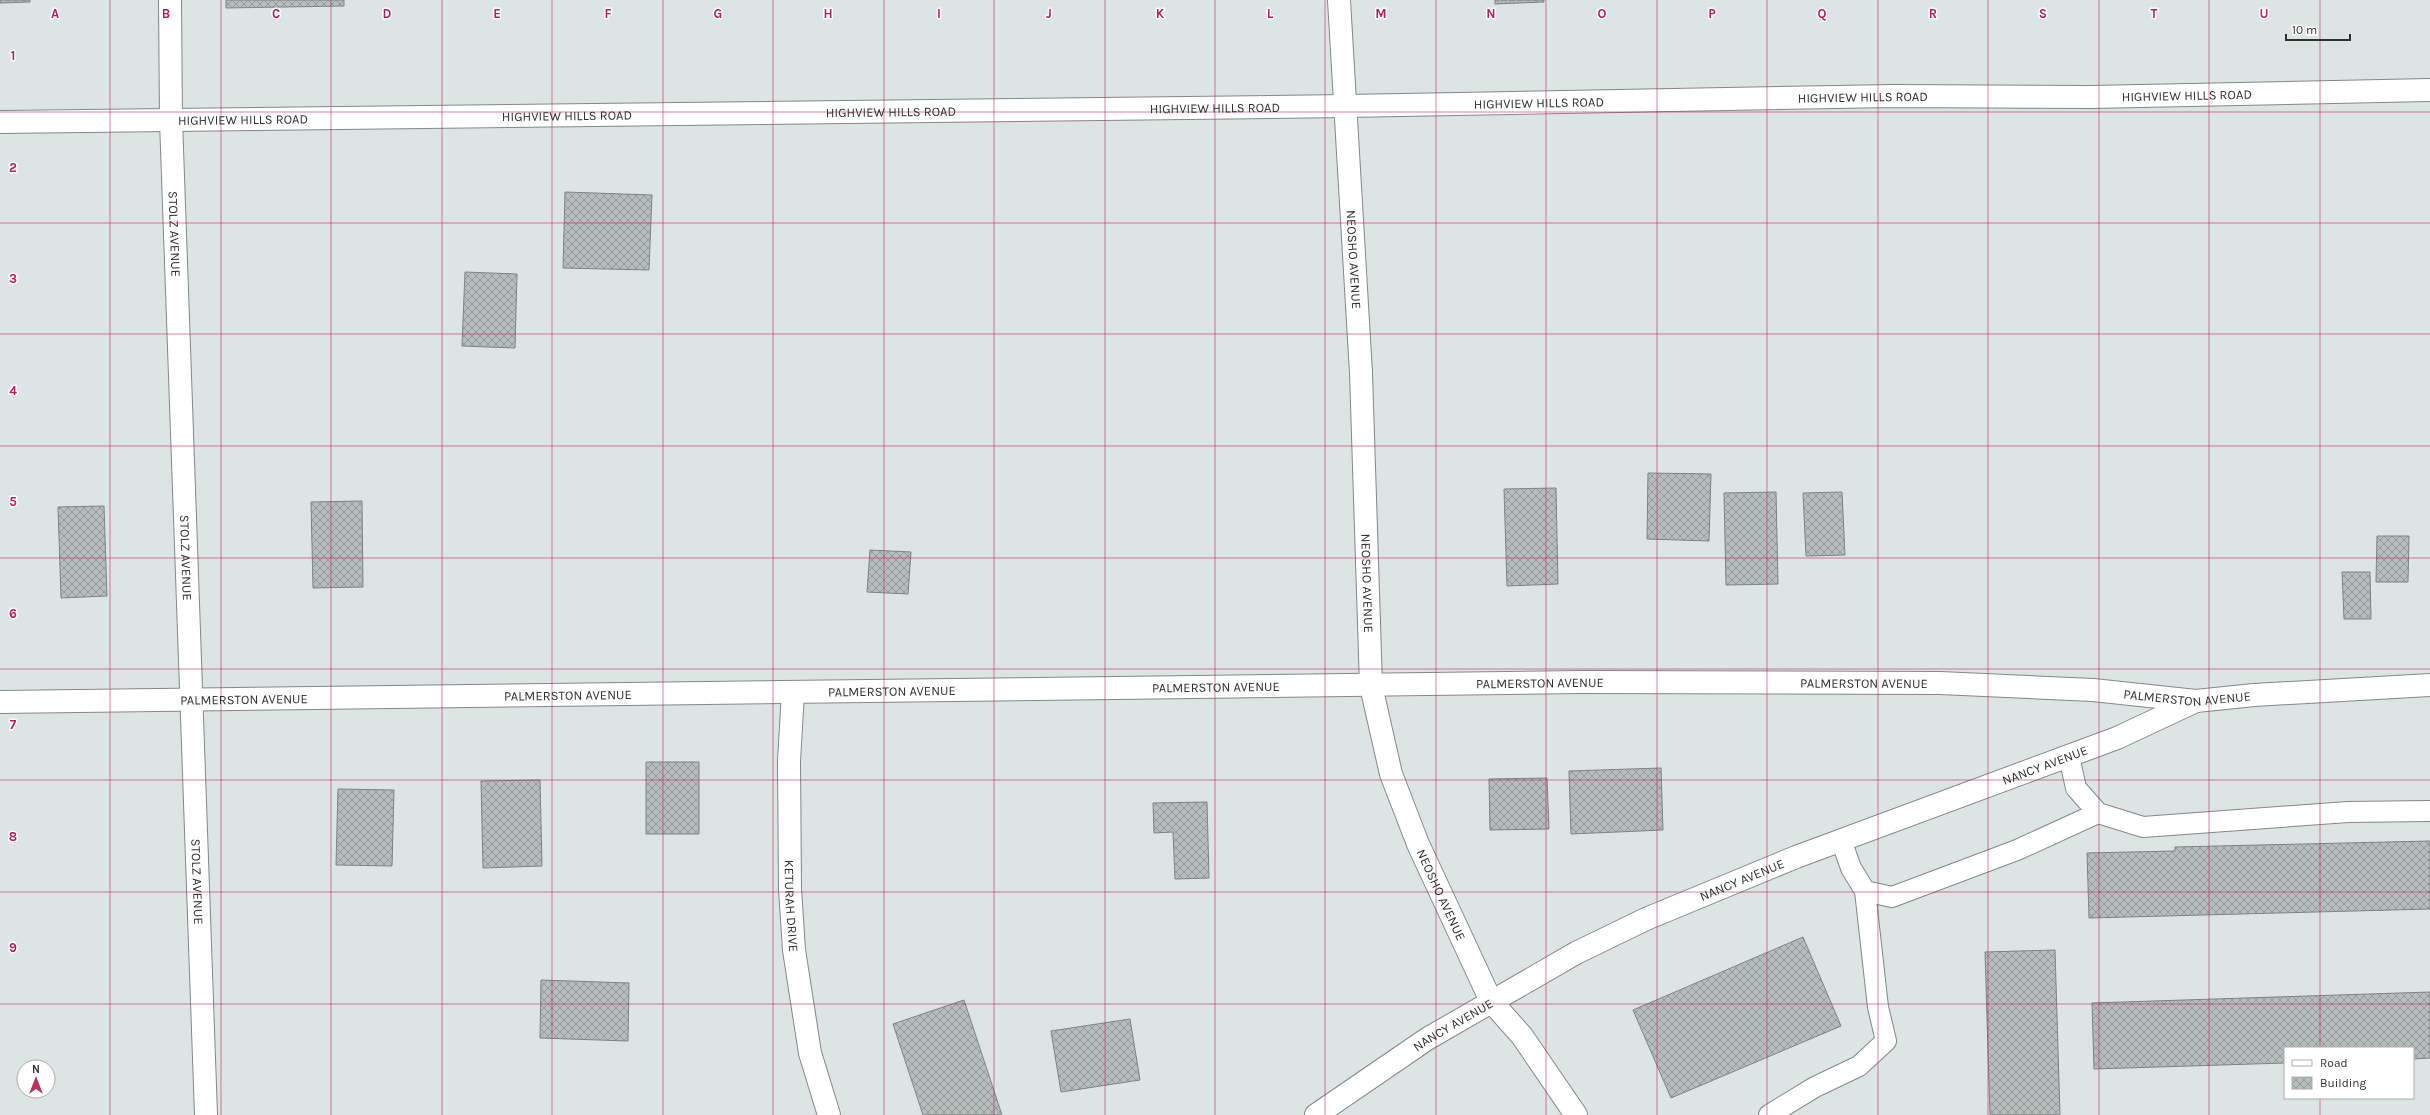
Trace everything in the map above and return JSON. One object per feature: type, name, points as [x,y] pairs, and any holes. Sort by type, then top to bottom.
[{"type":"street","name":"STOLZ AVENUE","points":[[170,0],[171,120],[190,701],[206,1115]]},
{"type":"street","name":"NEOSHO AVENUE","points":[[1339,0],[1361,372],[1371,686],[1391,774],[1415,837],[1491,1001],[1522,1036],[1576,1115]]},
{"type":"street","name":"HIGHVIEW HILLS ROAD","points":[[0,122],[1346,106],[1893,96],[2091,97],[2430,90]]},
{"type":"street","name":"PALMERSTON AVENUE","points":[[0,702],[190,701],[1582,682],[1940,683],[2093,690],[2196,701],[2254,695],[2430,685]]},
{"type":"street","name":"KETURAH DRIVE","points":[[793,692],[789,761],[790,889],[794,950],[810,1053],[829,1115]]},
{"type":"street","name":"NANCY AVENUE","points":[[1316,1115],[1427,1039],[1576,953],[1646,919],[1841,840],[2117,738],[2196,701]]},
{"type":"lane","points":[[2069,756],[2076,788],[2098,813],[2143,827],[2348,812],[2430,811]]},
{"type":"lane","points":[[1865,891],[1892,896],[2018,850],[2098,813]]},
{"type":"lane","points":[[1769,1115],[1815,1087],[1859,1066],[1886,1041],[1878,1007],[1865,891],[1851,868],[1841,840]]},
{"type":"building","points":[[0,0],[30,0],[30,2],[0,3]]},
{"type":"building","points":[[226,0],[344,0],[344,6],[226,8]]},
{"type":"building","points":[[1495,0],[1544,0],[1544,2],[1495,4]]},
{"type":"building","points":[[565,192],[652,195],[649,270],[563,268]]},
{"type":"building","points":[[465,272],[517,274],[515,348],[462,346]]},
{"type":"building","points":[[1648,473],[1711,474],[1709,541],[1647,539]]},
{"type":"building","points":[[1556,488],[1558,584],[1507,586],[1504,489]]},
{"type":"building","points":[[1776,492],[1778,584],[1726,585],[1724,493]]},
{"type":"building","points":[[1842,492],[1845,555],[1806,556],[1803,493]]},
{"type":"building","points":[[362,501],[363,587],[313,588],[311,502]]},
{"type":"building","points":[[104,506],[107,596],[61,598],[58,507]]},
{"type":"building","points":[[2377,536],[2409,536],[2408,582],[2376,582]]},
{"type":"building","points":[[870,550],[911,552],[908,594],[867,592]]},
{"type":"building","points":[[2342,572],[2370,572],[2371,619],[2344,619]]},
{"type":"building","points":[[646,762],[699,762],[699,834],[646,834]]},
{"type":"building","points":[[1661,768],[1663,830],[1571,834],[1569,771]]},
{"type":"building","points":[[1547,778],[1549,829],[1490,830],[1489,779]]},
{"type":"building","points":[[540,780],[542,866],[483,868],[481,781]]},
{"type":"building","points":[[338,789],[394,790],[392,866],[336,865]]},
{"type":"building","points":[[1207,802],[1209,878],[1175,879],[1173,832],[1154,833],[1153,803]]},
{"type":"building","points":[[2430,841],[2430,909],[2089,918],[2087,853],[2175,851],[2175,847]]},
{"type":"building","points":[[1803,937],[1841,1026],[1671,1098],[1633,1010]]},
{"type":"building","points":[[2055,950],[2060,1115],[1990,1115],[1985,952]]},
{"type":"building","points":[[541,980],[629,983],[628,1041],[540,1038]]},
{"type":"building","points":[[2430,992],[2430,1058],[2414,1059],[2414,1047],[2284,1047],[2284,1063],[2094,1069],[2092,1003]]},
{"type":"building","points":[[964,1000],[1002,1115],[923,1115],[893,1024]]},
{"type":"building","points":[[1130,1019],[1140,1080],[1061,1092],[1051,1031]]}]
